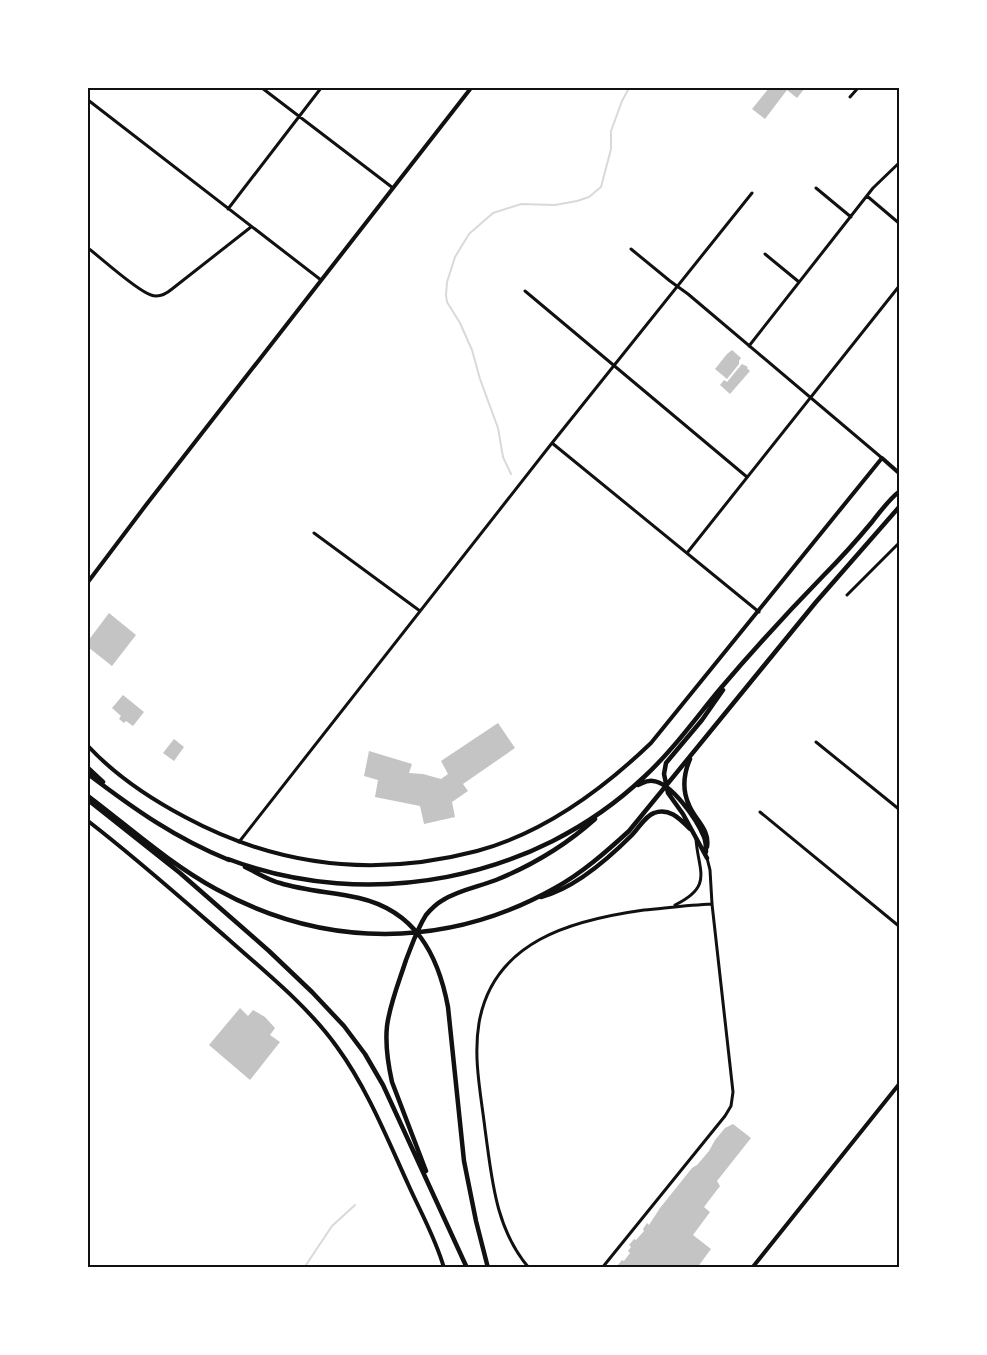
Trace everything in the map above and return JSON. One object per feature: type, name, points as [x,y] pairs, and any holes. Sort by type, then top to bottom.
[{"type":"main road","points":[[434,1195],[396,1094],[387,1054],[387,1027],[392,999],[417,932],[430,910],[458,892],[494,880],[540,860],[577,835],[634,786],[668,753],[736,670],[900,491]]},
{"type":"main road","points":[[533,900],[571,878],[612,847],[629,831],[816,602],[900,506]]},
{"type":"main road","points":[[707,855],[668,793],[664,774],[666,764],[702,720],[736,670]]},
{"type":"main road","points":[[692,754],[686,773],[686,793],[688,804],[708,837],[707,855]]},
{"type":"main road","points":[[88,768],[123,800]]},
{"type":"main road","points":[[88,774],[162,828],[195,845],[279,883],[378,904],[394,912],[417,932],[433,959],[445,994],[464,1161],[488,1268]]},
{"type":"main road","points":[[634,786],[651,781],[666,786],[674,792],[700,830],[704,838],[707,855]]},
{"type":"main road","points":[[88,796],[181,867],[216,889],[250,906],[298,924],[336,931],[370,934],[417,932],[466,924],[500,914],[550,895],[584,874],[611,854],[655,812],[670,812],[695,834]]},
{"type":"main road","points":[[88,800],[180,873],[269,951],[344,1026],[365,1054],[383,1085],[467,1268]]},
{"type":"main road","points":[[228,859],[273,873],[320,882],[367,885],[426,881],[463,874],[520,856],[544,846],[576,828],[615,801]]},
{"type":"street","points":[[262,88],[392,188]]},
{"type":"street","points":[[228,209],[322,88]]},
{"type":"street","points":[[88,582],[471,88]]},
{"type":"street","points":[[850,97],[858,88]]},
{"type":"street","points":[[88,100],[322,280]]},
{"type":"street","points":[[749,346],[867,196],[900,162]]},
{"type":"street","points":[[816,188],[851,217]]},
{"type":"street","points":[[239,842],[552,443],[752,194]]},
{"type":"street","points":[[867,196],[900,224]]},
{"type":"street","points":[[88,248],[142,290],[157,296],[172,289],[251,227]]},
{"type":"street","points":[[631,249],[678,286],[900,474]]},
{"type":"street","points":[[765,254],[799,282]]},
{"type":"street","points":[[687,553],[900,285]]},
{"type":"street","points":[[525,291],[748,477]]},
{"type":"street","points":[[552,443],[759,612]]},
{"type":"street","points":[[88,746],[115,772],[152,799],[201,826],[268,852],[309,861],[367,865],[427,862],[478,851],[518,836],[571,808],[621,772],[652,743],[882,458]]},
{"type":"street","points":[[314,532],[420,611]]},
{"type":"street","points":[[847,595],[900,542]]},
{"type":"street","points":[[816,742],[900,810]]},
{"type":"street","points":[[760,812],[900,927]]},
{"type":"street","points":[[88,821],[144,865],[253,961],[329,1036],[362,1086],[444,1268]]},
{"type":"street","points":[[671,907],[691,894],[701,879],[702,875],[695,834]]},
{"type":"street","points":[[602,1268],[725,1116],[731,1106],[733,1092],[707,855]]},
{"type":"street","points":[[529,1268],[505,1232],[492,1176],[481,1094],[477,1046],[479,1022],[485,1002],[494,983],[508,963],[538,939],[571,925],[594,918],[671,907],[712,904]]},
{"type":"street","points":[[752,1268],[900,1084]]},
{"type":"building","points":[[769,88],[805,88],[797,98],[787,90],[765,119],[752,109]]},
{"type":"building","points":[[732,350],[741,358],[739,364],[727,379],[715,369]]},
{"type":"building","points":[[742,364],[748,367],[750,371],[730,394],[720,385],[724,380],[727,382]]},
{"type":"building","points":[[109,613],[136,635],[112,666],[88,647],[88,641]]},
{"type":"building","points":[[123,695],[144,712],[133,726],[119,719],[121,716],[112,708]]},
{"type":"building","points":[[498,723],[515,748],[463,784],[468,791],[452,802],[455,817],[424,824],[420,806],[375,797],[378,780],[364,776],[369,751],[412,764],[409,773],[423,774],[441,779],[448,774],[441,761]]},
{"type":"building","points":[[174,739],[184,747],[174,761],[163,753]]},
{"type":"building","points":[[240,1008],[248,1016],[253,1010],[265,1017],[275,1028],[270,1035],[280,1042],[250,1080],[209,1045]]},
{"type":"building","points":[[733,1124],[751,1138],[717,1181],[720,1186],[704,1207],[710,1212],[693,1235],[711,1249],[697,1268],[620,1268],[617,1266],[630,1253],[628,1251],[631,1247],[629,1245],[644,1231],[643,1229],[647,1223],[649,1225],[660,1208],[692,1168],[709,1151],[725,1128]]},
{"type":"waterway","points":[[511,474],[503,457],[498,428],[480,379],[472,350],[460,323],[447,302],[447,282],[455,257],[469,234],[493,213],[521,204],[555,205],[577,201],[589,197],[601,187],[611,149],[611,131],[629,88]]},
{"type":"waterway","points":[[304,1268],[332,1226],[355,1205]]}]
